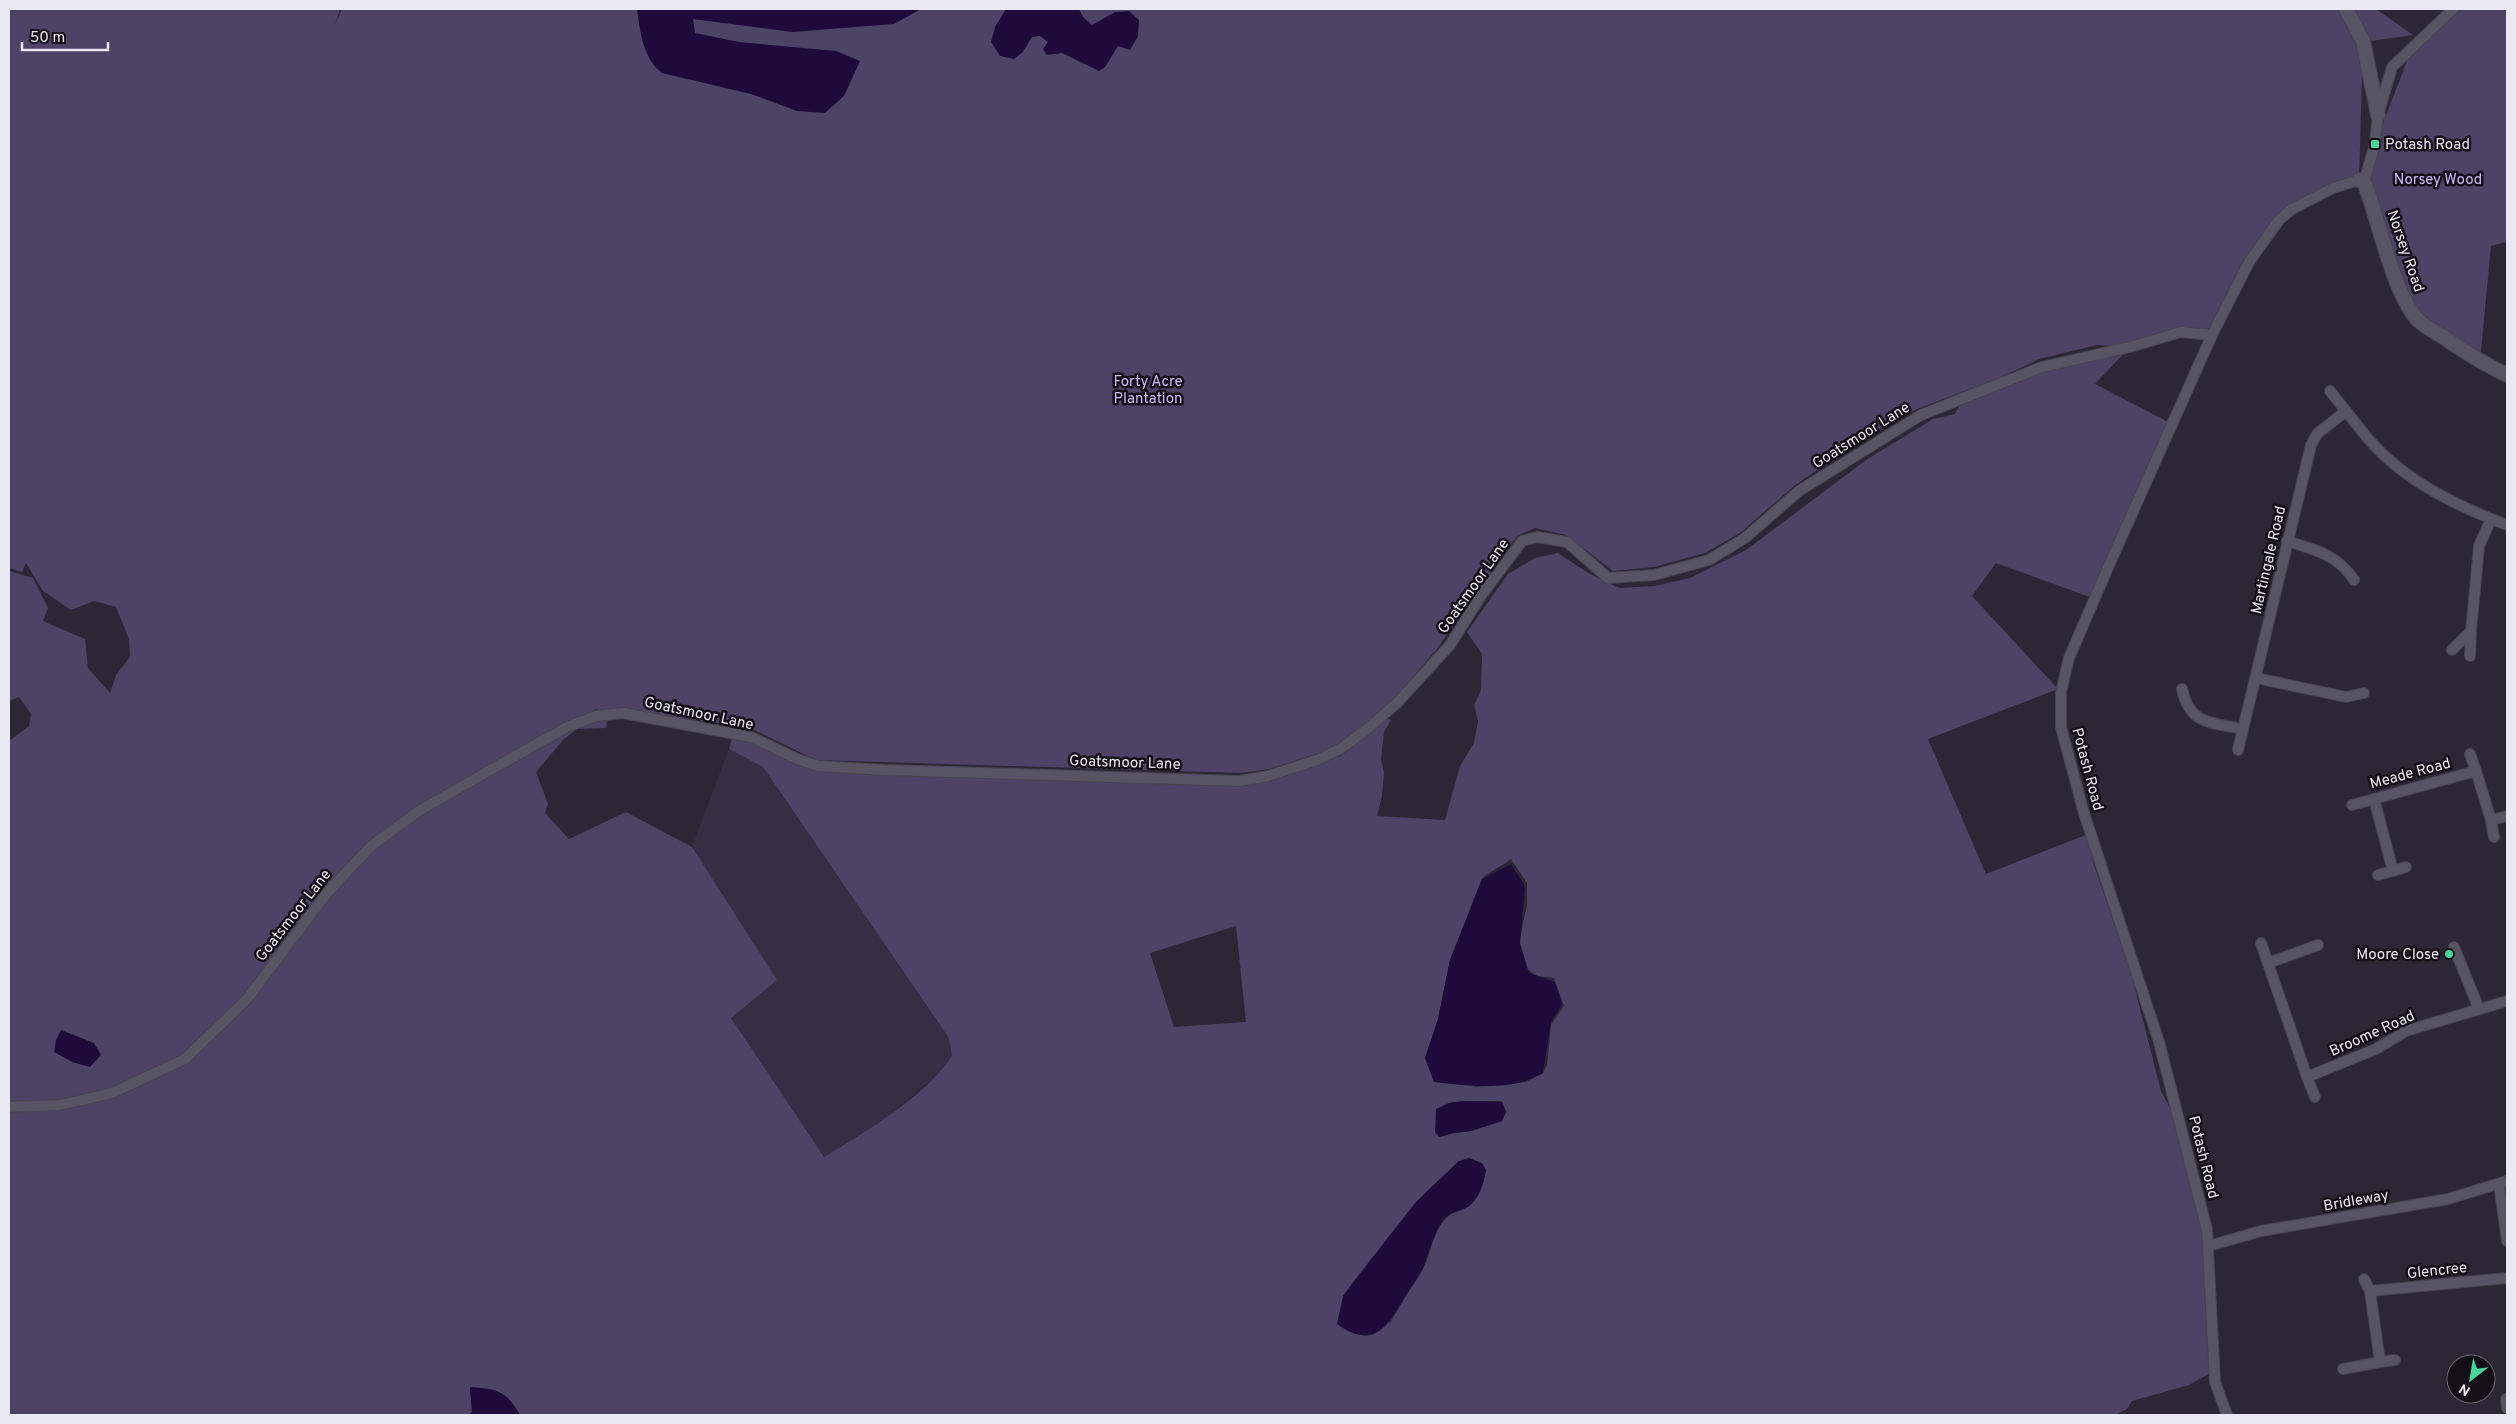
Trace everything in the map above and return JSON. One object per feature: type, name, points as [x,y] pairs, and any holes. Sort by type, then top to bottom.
[{"type":"street","points":[[2346,9],[2363,41],[2378,115]]},
{"type":"street","points":[[2362,181],[2375,144],[2378,115],[2392,66],[2453,9]]},
{"type":"street","name":"Potash Road","points":[[2227,1415],[2214,1382],[2209,1246],[2167,1071],[2084,814],[2061,727],[2061,692],[2069,658],[2212,335],[2249,262],[2279,220],[2292,209],[2311,198],[2362,181]]},
{"type":"street","name":"Norsey Road","points":[[2362,181],[2374,206],[2391,265],[2406,302],[2419,320],[2480,362],[2507,375]]},
{"type":"street","name":"Goatsmoor Lane","points":[[9,1107],[60,1105],[112,1093],[185,1059],[247,999],[326,893],[371,846],[419,810],[567,727],[596,716],[623,713],[751,736],[797,759],[818,766],[885,770],[1240,781],[1268,776],[1317,760],[1340,748],[1398,702],[1450,646],[1480,597],[1522,541],[1537,537],[1567,542],[1608,578],[1654,575],[1710,560],[1745,538],[1799,491],[1921,415],[2042,367],[2130,347],[2181,332],[2212,335]]},
{"type":"street","points":[[2330,391],[2372,442],[2418,483],[2459,505],[2507,525]]},
{"type":"street","name":"Martingale Road","points":[[2238,750],[2241,729],[2256,678],[2311,445],[2317,434],[2346,411]]},
{"type":"street","points":[[2470,656],[2479,546],[2492,519]]},
{"type":"street","points":[[2287,541],[2322,551],[2337,560],[2354,580]]},
{"type":"street","points":[[2452,650],[2471,631]]},
{"type":"street","points":[[2256,678],[2346,697],[2364,694]]},
{"type":"street","points":[[2182,689],[2188,710],[2196,718],[2241,729]]},
{"type":"street","name":"Meade Road","points":[[2470,754],[2494,837]]},
{"type":"street","name":"Meade Road","points":[[2352,805],[2476,771]]},
{"type":"street","points":[[2374,799],[2393,870]]},
{"type":"street","points":[[2490,820],[2507,816]]},
{"type":"street","points":[[2378,875],[2406,867]]},
{"type":"street","points":[[2261,943],[2315,1098]]},
{"type":"street","points":[[2268,963],[2318,945]]},
{"type":"street","points":[[2454,947],[2479,1009]]},
{"type":"street","name":"Broome Road","points":[[2308,1077],[2376,1049],[2406,1031],[2507,1001]]},
{"type":"street","points":[[2503,1182],[2507,1241]]},
{"type":"street","name":"Bridleway","points":[[2209,1246],[2261,1231],[2439,1200],[2503,1182]]},
{"type":"street","name":"Glencree","points":[[2370,1292],[2507,1278]]},
{"type":"street","points":[[2364,1279],[2370,1292],[2380,1362]]},
{"type":"street","points":[[2343,1369],[2395,1360]]},
{"type":"shaded area","points":[[637,9],[921,9],[894,24],[792,32],[693,19],[695,33],[739,42],[836,51],[860,61],[844,96],[825,113],[797,111],[751,94],[662,73],[650,60],[641,35]]},
{"type":"shaded area","points":[[1006,9],[1079,9],[1083,17],[1092,25],[1115,12],[1129,11],[1139,20],[1138,36],[1130,50],[1118,46],[1105,67],[1099,71],[1062,53],[1047,55],[1043,49],[1048,42],[1040,36],[1032,37],[1023,52],[1014,59],[1000,56],[991,42],[995,27]]},
{"type":"shaded area","points":[[729,749],[763,767],[949,1038],[952,1056],[942,1071],[887,1117],[824,1157],[731,1018],[692,847]]},
{"type":"shaded area","points":[[1511,864],[1525,886],[1520,943],[1529,973],[1555,982],[1562,1004],[1551,1022],[1543,1073],[1517,1083],[1504,1085],[1476,1086],[1434,1082],[1425,1058],[1438,1019],[1450,960],[1482,879]]},
{"type":"shaded area","points":[[61,1030],[94,1043],[101,1055],[90,1067],[72,1062],[54,1052],[56,1040]]},
{"type":"shaded area","points":[[1463,1101],[1502,1102],[1506,1112],[1502,1121],[1471,1131],[1439,1137],[1435,1132],[1436,1109],[1449,1103]]},
{"type":"shaded area","points":[[1469,1158],[1482,1163],[1486,1170],[1477,1198],[1469,1206],[1450,1214],[1444,1219],[1435,1235],[1420,1274],[1385,1326],[1378,1332],[1370,1335],[1360,1335],[1350,1332],[1337,1324],[1343,1296],[1416,1202],[1459,1161]]},
{"type":"shaded area","points":[[470,1387],[500,1392],[510,1400],[520,1415],[469,1415],[472,1412]]},
{"type":"green space","name":"Forty Acre Plantation","points":[[9,9],[340,9],[335,24],[342,9],[2376,9],[2413,35],[2363,42],[2359,180],[2292,209],[2249,262],[2212,335],[2181,332],[2130,347],[2095,384],[2172,424],[2095,599],[1996,563],[1972,596],[2058,689],[1928,739],[1986,874],[2091,833],[2093,862],[2131,973],[2161,1091],[2181,1129],[2201,1211],[2214,1371],[2189,1385],[2132,1401],[2127,1409],[2115,1415],[520,1415],[511,1402],[470,1388],[472,1412],[469,1415],[9,1415],[9,741],[29,726],[31,714],[19,697],[9,701],[9,571],[33,578],[48,608],[43,621],[85,639],[88,668],[110,693],[116,675],[130,657],[129,639],[116,607],[94,601],[71,610],[43,591],[26,563],[22,572],[9,568]],"holes":[[[2097,345],[2127,347],[2002,383],[1964,398],[1955,414],[1933,419],[1866,460],[1746,550],[1690,578],[1655,586],[1619,588],[1588,573],[1558,553],[1535,558],[1508,574],[1467,632],[1482,654],[1481,690],[1474,705],[1478,721],[1474,743],[1460,766],[1445,820],[1377,816],[1382,796],[1384,772],[1381,759],[1384,732],[1391,720],[1385,718],[1341,756],[1286,776],[1284,771],[1240,781],[819,766],[733,733],[729,749],[763,767],[949,1038],[952,1056],[927,1085],[894,1112],[824,1157],[731,1018],[777,980],[692,847],[626,812],[569,839],[545,813],[548,804],[536,772],[563,740],[577,729],[606,728],[608,715],[593,709],[718,723],[752,729],[816,760],[1241,773],[1269,769],[1338,747],[1395,698],[1436,650],[1517,536],[1535,528],[1566,535],[1613,571],[1654,567],[1705,553],[1740,533],[1794,486],[1866,436],[1917,409],[1997,379],[2039,359]],[[1511,859],[1527,883],[1527,905],[1519,942],[1526,968],[1537,976],[1554,978],[1564,1006],[1551,1025],[1547,1065],[1543,1073],[1526,1082],[1475,1087],[1425,1058],[1438,1019],[1450,960],[1482,879]],[[1236,926],[1246,1022],[1174,1027],[1150,953]],[[1502,1101],[1506,1112],[1501,1121],[1471,1131],[1439,1137],[1449,1103]],[[1459,1161],[1455,1212],[1442,1223],[1423,1269],[1390,1323],[1343,1296],[1416,1202]]]},
{"type":"green space","name":"Norsey Wood","points":[[2455,9],[2507,9],[2507,242],[2491,246],[2480,362],[2406,302],[2368,181],[2375,144],[2412,48]]},
{"type":"place","name":"Potash Road","points":[[2375,144]]},
{"type":"place","name":"Moore Close","points":[[2449,954]]}]
